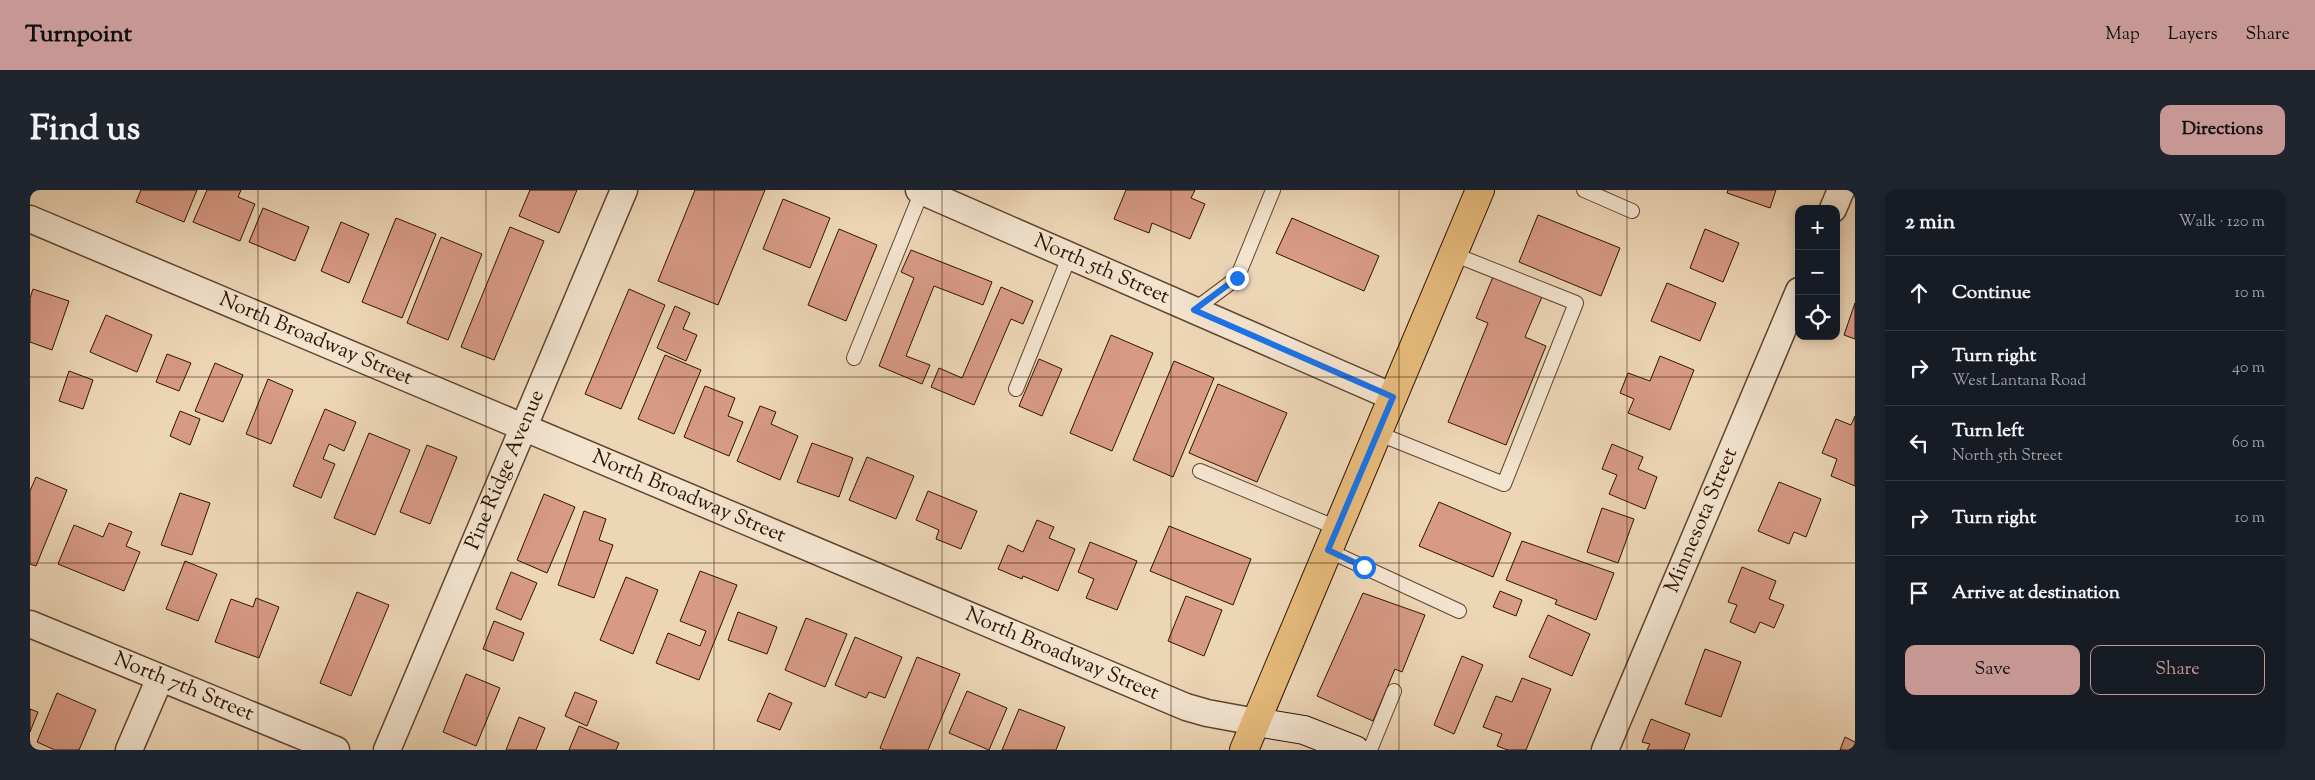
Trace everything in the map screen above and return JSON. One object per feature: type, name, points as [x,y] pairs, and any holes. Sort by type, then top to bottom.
[{"type":"main road","points":[[1244,750],[1480,190]]},
{"type":"street","name":"Pine Ridge Avenue","points":[[387,750],[624,190]]},
{"type":"street","points":[[1835,205],[1841,190]]},
{"type":"street","name":"North 5th Street","points":[[933,193],[1070,256],[1393,397]]},
{"type":"street","name":"North Broadway Street","points":[[30,219],[1186,707],[1216,715],[1304,730],[1355,750]]},
{"type":"street","name":"Minnesota Street","points":[[1605,750],[1797,295]]},
{"type":"street","name":"North 7th Street","points":[[30,624],[336,750]]},
{"type":"street","points":[[129,750],[160,678]]},
{"type":"lane","points":[[1194,310],[1237,278],[1273,190]]},
{"type":"lane","points":[[1584,190],[1632,211]]},
{"type":"lane","points":[[854,358],[933,193]]},
{"type":"lane","points":[[1377,433],[1504,484],[1576,303],[1453,254]]},
{"type":"lane","points":[[1016,389],[1070,256]]},
{"type":"lane","points":[[1200,471],[1332,539],[1459,611]]},
{"type":"lane","points":[[1370,750],[1394,691]]},
{"type":"building","points":[[141,190],[197,190],[184,222],[136,202]]},
{"type":"building","points":[[207,190],[241,190],[238,197],[255,204],[240,241],[193,222]]},
{"type":"building","points":[[530,190],[577,190],[559,233],[519,216]]},
{"type":"building","points":[[695,190],[765,190],[718,305],[658,281]]},
{"type":"building","points":[[1126,190],[1195,190],[1191,198],[1205,204],[1190,239],[1152,223],[1149,233],[1114,219]]},
{"type":"building","points":[[1728,190],[1776,190],[1770,208],[1727,193]]},
{"type":"building","points":[[783,199],[830,218],[810,268],[763,249]]},
{"type":"building","points":[[263,208],[309,227],[295,261],[249,242]]},
{"type":"building","points":[[1538,215],[1620,248],[1601,296],[1519,262]]},
{"type":"building","points":[[396,218],[436,234],[402,318],[362,302]]},
{"type":"building","points":[[1292,218],[1379,256],[1364,291],[1276,253]]},
{"type":"building","points":[[341,222],[369,234],[349,283],[321,271]]},
{"type":"building","points":[[510,227],[544,241],[494,360],[461,347]]},
{"type":"building","points":[[839,229],[877,245],[846,321],[808,305]]},
{"type":"building","points":[[1705,229],[1739,243],[1723,282],[1690,268]]},
{"type":"building","points":[[441,237],[482,254],[448,340],[407,323]]},
{"type":"building","points":[[911,250],[992,282],[983,305],[934,286],[906,356],[930,365],[922,384],[879,366],[914,278],[901,272]]},
{"type":"building","points":[[1495,272],[1544,292],[1525,337],[1546,346],[1506,445],[1448,422],[1488,323],[1476,318]]},
{"type":"building","points":[[1667,283],[1716,303],[1700,341],[1651,321]]},
{"type":"building","points":[[1001,287],[1033,301],[1023,324],[1011,319],[974,405],[931,387],[939,368],[962,378]]},
{"type":"building","points":[[33,289],[69,301],[52,350],[30,342],[30,298]]},
{"type":"building","points":[[629,289],[665,305],[621,409],[585,394]]},
{"type":"building","points":[[1855,303],[1855,339],[1844,335]]},
{"type":"building","points":[[675,306],[690,313],[683,329],[697,335],[686,361],[657,348]]},
{"type":"building","points":[[106,315],[152,335],[137,372],[90,352]]},
{"type":"building","points":[[1111,335],[1153,353],[1112,451],[1070,433]]},
{"type":"building","points":[[167,354],[191,363],[179,391],[156,382]]},
{"type":"building","points":[[665,355],[701,370],[674,434],[638,419]]},
{"type":"building","points":[[1660,356],[1694,370],[1670,430],[1628,413],[1634,399],[1620,393],[1628,373],[1650,381]]},
{"type":"building","points":[[1039,359],[1062,369],[1042,416],[1019,406]]},
{"type":"building","points":[[1174,361],[1214,378],[1173,477],[1133,460]]},
{"type":"building","points":[[215,363],[243,375],[223,422],[195,411]]},
{"type":"building","points":[[69,371],[93,380],[83,409],[59,401]]},
{"type":"building","points":[[268,379],[293,390],[271,444],[246,434]]},
{"type":"building","points":[[1218,384],[1287,413],[1257,482],[1189,453]]},
{"type":"building","points":[[705,386],[735,398],[728,416],[743,422],[729,456],[684,437]]},
{"type":"building","points":[[760,406],[776,412],[771,424],[798,436],[780,480],[737,461]]},
{"type":"building","points":[[325,409],[356,422],[344,451],[329,444],[323,459],[335,464],[321,498],[293,486]]},
{"type":"building","points":[[180,411],[200,419],[190,445],[170,436]]},
{"type":"building","points":[[1855,416],[1855,486],[1831,476],[1837,459],[1822,453],[1836,419],[1851,425]]},
{"type":"building","points":[[369,433],[410,450],[375,535],[334,518]]},
{"type":"building","points":[[812,443],[853,458],[839,497],[797,482]]},
{"type":"building","points":[[1612,444],[1643,457],[1638,469],[1657,477],[1645,509],[1609,494],[1617,475],[1602,469]]},
{"type":"building","points":[[427,445],[457,457],[430,524],[400,512]]},
{"type":"building","points":[[867,457],[914,476],[896,519],[849,500]]},
{"type":"building","points":[[36,477],[67,490],[36,566],[30,564],[30,491]]},
{"type":"building","points":[[1779,482],[1821,499],[1806,537],[1794,532],[1789,544],[1758,531]]},
{"type":"building","points":[[928,491],[977,511],[961,549],[936,539],[939,530],[916,520]]},
{"type":"building","points":[[180,493],[210,503],[192,555],[161,545]]},
{"type":"building","points":[[544,494],[575,507],[547,573],[517,560]]},
{"type":"building","points":[[1439,502],[1511,533],[1493,577],[1419,546]]},
{"type":"building","points":[[1602,508],[1634,519],[1618,563],[1587,552]]},
{"type":"building","points":[[584,511],[606,519],[599,540],[613,545],[594,598],[558,585]]},
{"type":"building","points":[[1037,520],[1054,527],[1049,538],[1075,549],[1058,591],[1023,576],[1022,579],[998,569],[1008,545],[1023,552]]},
{"type":"building","points":[[109,523],[132,532],[126,546],[140,552],[124,591],[58,564],[74,525],[103,537]]},
{"type":"building","points":[[1169,526],[1251,559],[1233,605],[1150,571]]},
{"type":"building","points":[[1522,541],[1614,573],[1596,620],[1555,604],[1557,600],[1506,580]]},
{"type":"building","points":[[1090,542],[1137,561],[1117,610],[1086,598],[1094,579],[1078,572]]},
{"type":"building","points":[[185,561],[217,574],[198,621],[166,609]]},
{"type":"building","points":[[1742,567],[1776,581],[1769,599],[1784,605],[1774,628],[1760,622],[1755,633],[1730,622],[1737,605],[1728,602]]},
{"type":"building","points":[[700,571],[737,585],[699,680],[656,663],[668,633],[700,646],[706,631],[680,621]]},
{"type":"building","points":[[511,572],[537,583],[521,620],[496,609]]},
{"type":"building","points":[[626,577],[658,590],[633,654],[600,640]]},
{"type":"building","points":[[1500,591],[1522,600],[1516,616],[1493,607]]},
{"type":"building","points":[[357,592],[389,605],[351,696],[320,683]]},
{"type":"building","points":[[1363,593],[1425,615],[1402,672],[1395,669],[1373,721],[1317,696]]},
{"type":"building","points":[[1186,596],[1222,610],[1204,656],[1168,641]]},
{"type":"building","points":[[256,598],[279,607],[259,658],[215,642],[231,599],[253,607]]},
{"type":"building","points":[[738,612],[777,627],[767,654],[728,640]]},
{"type":"building","points":[[1548,615],[1590,634],[1572,676],[1529,657]]},
{"type":"building","points":[[806,618],[847,634],[825,687],[785,670]]},
{"type":"building","points":[[494,621],[524,633],[513,661],[483,649]]},
{"type":"building","points":[[855,637],[902,657],[885,698],[869,692],[866,698],[835,685]]},
{"type":"building","points":[[1705,649],[1741,662],[1721,717],[1685,704]]},
{"type":"building","points":[[1462,656],[1483,665],[1454,734],[1434,725]]},
{"type":"building","points":[[917,657],[960,674],[928,750],[884,750],[880,748]]},
{"type":"building","points":[[466,674],[500,688],[476,746],[443,732]]},
{"type":"building","points":[[1522,678],[1551,689],[1526,750],[1508,750],[1497,746],[1502,734],[1483,727],[1496,696],[1512,702]]},
{"type":"building","points":[[967,691],[1007,708],[989,750],[949,733]]},
{"type":"building","points":[[575,692],[597,701],[587,726],[565,716]]},
{"type":"building","points":[[57,693],[96,710],[79,750],[55,750],[37,742]]},
{"type":"building","points":[[769,693],[792,703],[780,730],[757,721]]},
{"type":"building","points":[[30,709],[38,712],[30,732]]},
{"type":"building","points":[[1019,709],[1065,727],[1056,750],[1002,750]]},
{"type":"building","points":[[519,717],[545,728],[536,750],[506,750]]},
{"type":"building","points":[[1651,719],[1690,734],[1684,750],[1647,750],[1650,744],[1642,742]]},
{"type":"building","points":[[579,726],[619,743],[616,750],[569,750]]},
{"type":"building","points":[[1845,737],[1855,742],[1855,750],[1840,750]]},
{"type":"route","points":[[1237,278],[1194,310],[1393,397],[1328,550],[1364,567]]}]
